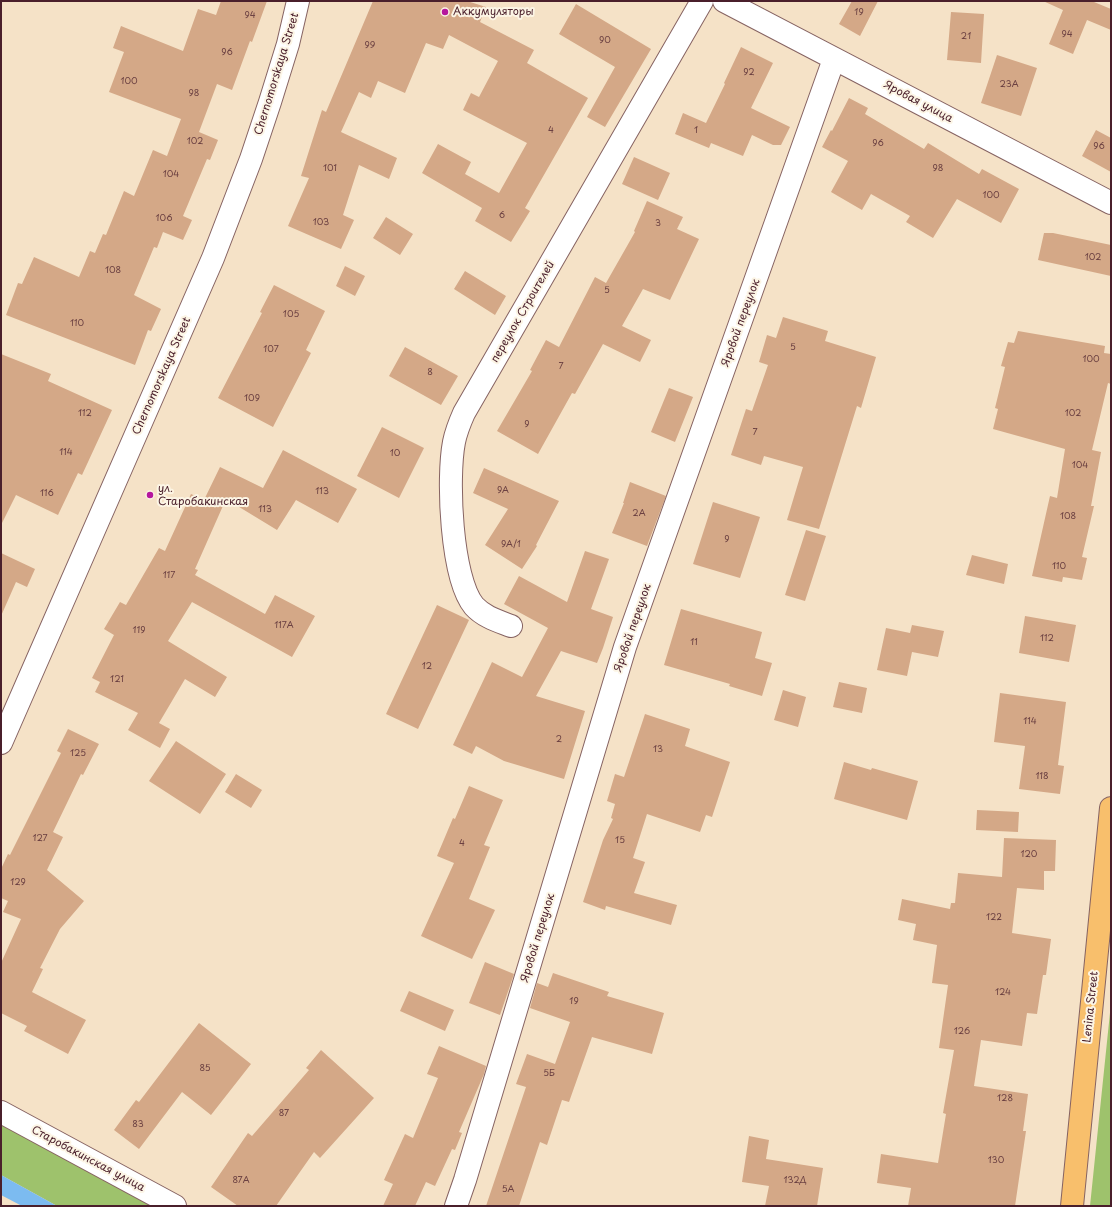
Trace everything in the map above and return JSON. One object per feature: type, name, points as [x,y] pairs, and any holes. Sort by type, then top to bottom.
[{"type":"main road","name":"Lenina Street","points":[[1072,1206],[1111,808]]},
{"type":"street","name":"Chernomorskaya Street","points":[[1,743],[214,258],[251,159],[270,102],[288,44],[298,1]]},
{"type":"street","name":"переулок Строителей","points":[[511,626],[484,615],[474,605],[465,588],[454,540],[452,510],[451,481],[454,443],[458,427],[464,413],[702,1]]},
{"type":"street","name":"Яровая улица","points":[[724,1],[1111,203]]},
{"type":"street","name":"Яровой переулок","points":[[456,1206],[625,647],[834,59]]},
{"type":"street","name":"Старобакинская улица","points":[[1,1112],[175,1206]]},
{"type":"green space","points":[[1111,1003],[1111,1206],[1090,1206]]},
{"type":"green space","points":[[1,1125],[156,1206],[57,1206],[1,1175]]},
{"type":"water","points":[[1,1175],[57,1206],[22,1206],[1,1195]]},
{"type":"building","points":[[221,1],[267,1],[232,90],[217,84],[199,132],[218,140],[210,160],[207,159],[183,216],[192,220],[183,240],[163,232],[157,248],[154,247],[134,295],[161,309],[151,331],[148,330],[135,365],[6,315],[18,283],[22,284],[34,257],[79,277],[90,251],[95,253],[103,234],[106,235],[124,191],[134,196],[153,150],[167,156],[181,119],[109,92],[124,52],[113,48],[121,26],[183,51],[198,9],[216,15]]},
{"type":"building","points":[[373,1],[467,1],[486,7],[480,22],[534,50],[527,63],[588,98],[525,208],[530,211],[511,242],[475,221],[482,208],[422,173],[438,144],[471,162],[465,174],[499,193],[527,143],[463,110],[471,93],[479,97],[498,61],[449,35],[443,49],[426,43],[405,93],[378,81],[371,98],[359,92],[341,132],[397,158],[389,179],[359,165],[343,215],[354,220],[341,249],[288,226],[309,178],[301,176],[322,110],[326,112]]},
{"type":"building","points":[[852,1],[878,1],[860,36],[839,24]]},
{"type":"building","points":[[1043,1],[1095,1],[1094,2],[1111,9],[1111,30],[1087,20],[1073,54],[1049,44],[1063,10]]},
{"type":"building","points":[[576,4],[651,49],[605,127],[587,117],[615,67],[559,34]]},
{"type":"building","points":[[951,12],[984,14],[981,63],[947,60]]},
{"type":"building","points":[[741,47],[773,63],[751,108],[790,127],[781,145],[773,145],[752,135],[743,156],[711,143],[709,148],[675,134],[683,113],[706,123]]},
{"type":"building","points":[[997,55],[1037,68],[1021,116],[981,103]]},
{"type":"building","points":[[849,98],[868,108],[865,114],[924,149],[928,143],[979,174],[982,169],[1019,189],[1001,223],[957,199],[933,238],[906,222],[910,216],[871,194],[862,210],[831,192],[848,161],[822,147]]},
{"type":"building","points":[[1096,130],[1111,138],[1111,172],[1082,156]]},
{"type":"building","points":[[634,157],[670,173],[658,200],[622,184]]},
{"type":"building","points":[[647,201],[683,217],[677,229],[699,239],[670,300],[643,289],[622,326],[651,340],[640,362],[603,344],[575,394],[572,393],[538,454],[497,431],[532,371],[530,370],[546,340],[559,347],[595,277],[606,283],[635,232],[634,231]]},
{"type":"building","points":[[386,217],[413,234],[400,255],[373,238]]},
{"type":"building","points":[[1044,233],[1053,233],[1111,245],[1111,276],[1038,260]]},
{"type":"building","points":[[345,266],[365,276],[355,296],[336,286]]},
{"type":"building","points":[[465,271],[506,296],[495,315],[454,289]]},
{"type":"building","points":[[274,285],[325,311],[306,350],[311,353],[273,427],[218,398],[262,313],[260,312]]},
{"type":"building","points":[[783,317],[828,331],[825,341],[876,357],[861,408],[857,406],[819,529],[787,520],[803,467],[764,456],[761,465],[731,455],[746,409],[752,411],[768,365],[759,362],[767,335],[776,338]]},
{"type":"building","points":[[1018,331],[1105,346],[1104,353],[1111,354],[1111,384],[1108,383],[1092,450],[1101,452],[1091,506],[1094,506],[1082,557],[1087,558],[1082,580],[1063,577],[1062,582],[1032,576],[1050,496],[1057,498],[1065,449],[993,429],[998,409],[995,408],[1005,367],[1001,366],[1008,342],[1014,343]]},
{"type":"building","points":[[405,347],[458,376],[441,405],[389,376]]},
{"type":"building","points":[[1,354],[51,374],[48,381],[112,410],[82,475],[78,473],[58,515],[16,495],[1,525]]},
{"type":"building","points":[[669,388],[693,397],[675,442],[651,432]]},
{"type":"building","points":[[382,427],[424,448],[399,498],[357,476]]},
{"type":"building","points":[[283,450],[357,489],[338,523],[296,500],[277,530],[226,499],[195,569],[198,570],[195,575],[265,614],[275,595],[315,616],[292,657],[192,602],[168,641],[227,677],[215,697],[185,679],[159,723],[170,729],[160,748],[128,730],[138,713],[95,692],[100,682],[92,678],[114,635],[104,629],[120,602],[126,605],[159,548],[165,551],[191,494],[204,500],[220,467],[263,488]]},
{"type":"building","points":[[484,468],[559,501],[536,545],[537,546],[522,569],[485,545],[508,509],[473,493]]},
{"type":"building","points":[[630,482],[666,496],[647,546],[612,533],[624,503]]},
{"type":"building","points":[[713,502],[760,517],[740,578],[693,564]]},
{"type":"building","points":[[806,530],[826,536],[805,601],[785,595]]},
{"type":"building","points":[[585,551],[609,559],[591,609],[613,617],[603,648],[597,663],[561,651],[536,696],[585,711],[564,779],[504,761],[476,746],[472,754],[453,745],[492,662],[522,677],[548,628],[504,604],[519,576],[567,602]]},
{"type":"building","points":[[1,553],[35,569],[27,587],[16,582],[1,616]]},
{"type":"building","points":[[972,555],[1008,564],[1004,584],[966,575]]},
{"type":"building","points":[[437,605],[469,620],[418,729],[386,714]]},
{"type":"building","points":[[681,609],[762,632],[755,658],[772,663],[762,696],[729,686],[730,684],[664,665]]},
{"type":"building","points":[[1025,616],[1076,625],[1069,662],[1019,653]]},
{"type":"building","points":[[912,625],[944,631],[938,657],[912,652],[907,676],[877,670],[886,628],[910,633]]},
{"type":"building","points":[[839,682],[867,688],[862,713],[833,707]]},
{"type":"building","points":[[783,690],[806,697],[798,727],[774,720]]},
{"type":"building","points":[[1000,693],[1066,702],[1058,765],[1064,766],[1060,794],[1019,789],[1025,746],[994,742]]},
{"type":"building","points":[[645,714],[690,729],[685,746],[730,762],[712,817],[706,815],[700,832],[647,814],[633,858],[645,862],[634,893],[677,905],[671,925],[606,906],[605,910],[583,902],[603,840],[613,819],[611,818],[615,804],[607,801],[615,774],[624,777]]},
{"type":"building","points":[[68,729],[99,744],[83,775],[81,774],[53,832],[63,837],[47,870],[84,901],[60,929],[40,968],[43,969],[32,992],[86,1020],[68,1054],[24,1031],[27,1026],[1,1013],[1,963],[21,919],[3,912],[8,901],[1,898],[1,869],[8,854],[10,855],[61,753],[57,751]]},
{"type":"building","points":[[176,741],[226,774],[200,814],[149,781]]},
{"type":"building","points":[[844,762],[918,781],[907,820],[834,799]]},
{"type":"building","points":[[236,774],[262,790],[251,808],[225,792]]},
{"type":"building","points":[[469,786],[503,800],[484,845],[490,847],[469,899],[495,910],[472,959],[421,936],[454,863],[437,856],[453,818],[455,819]]},
{"type":"building","points":[[977,810],[1019,812],[1018,832],[976,830]]},
{"type":"building","points":[[1004,838],[1056,840],[1055,871],[1044,871],[1044,890],[1017,888],[1012,933],[1051,939],[1046,975],[1043,975],[1037,1014],[1027,1013],[1022,1046],[981,1040],[974,1086],[1028,1094],[1023,1131],[1026,1131],[1015,1206],[908,1206],[911,1188],[877,1183],[881,1154],[938,1163],[946,1114],[943,1113],[954,1050],[939,1048],[948,985],[932,983],[937,945],[913,940],[916,924],[898,920],[902,899],[950,909],[951,903],[955,903],[958,873],[1002,877]]},
{"type":"building","points":[[485,962],[514,974],[500,1015],[469,1003]]},
{"type":"building","points":[[553,973],[609,992],[607,996],[664,1013],[652,1054],[592,1037],[569,1102],[562,1100],[547,1145],[540,1142],[519,1206],[486,1206],[526,1087],[516,1084],[527,1054],[555,1064],[570,1022],[530,1008],[537,983],[548,987]]},
{"type":"building","points":[[409,991],[454,1010],[445,1031],[400,1011]]},
{"type":"building","points":[[199,1023],[251,1064],[211,1115],[182,1092],[139,1149],[114,1130],[136,1100],[139,1102]]},
{"type":"building","points":[[439,1046],[486,1066],[484,1074],[459,1132],[462,1133],[455,1150],[452,1149],[435,1186],[426,1182],[415,1206],[383,1206],[393,1184],[384,1180],[405,1134],[413,1138],[438,1078],[427,1074]]},
{"type":"building","points":[[321,1050],[374,1098],[320,1158],[314,1152],[276,1206],[238,1206],[211,1187],[248,1133],[252,1136],[309,1070],[306,1068]]},
{"type":"building","points":[[749,1136],[769,1140],[766,1159],[823,1168],[817,1206],[765,1206],[769,1186],[742,1182]]},
{"type":"place","name":"Аккумуляторы","points":[[445,12]]},
{"type":"place","name":"ул. Старобакинская","points":[[150,495]]}]
